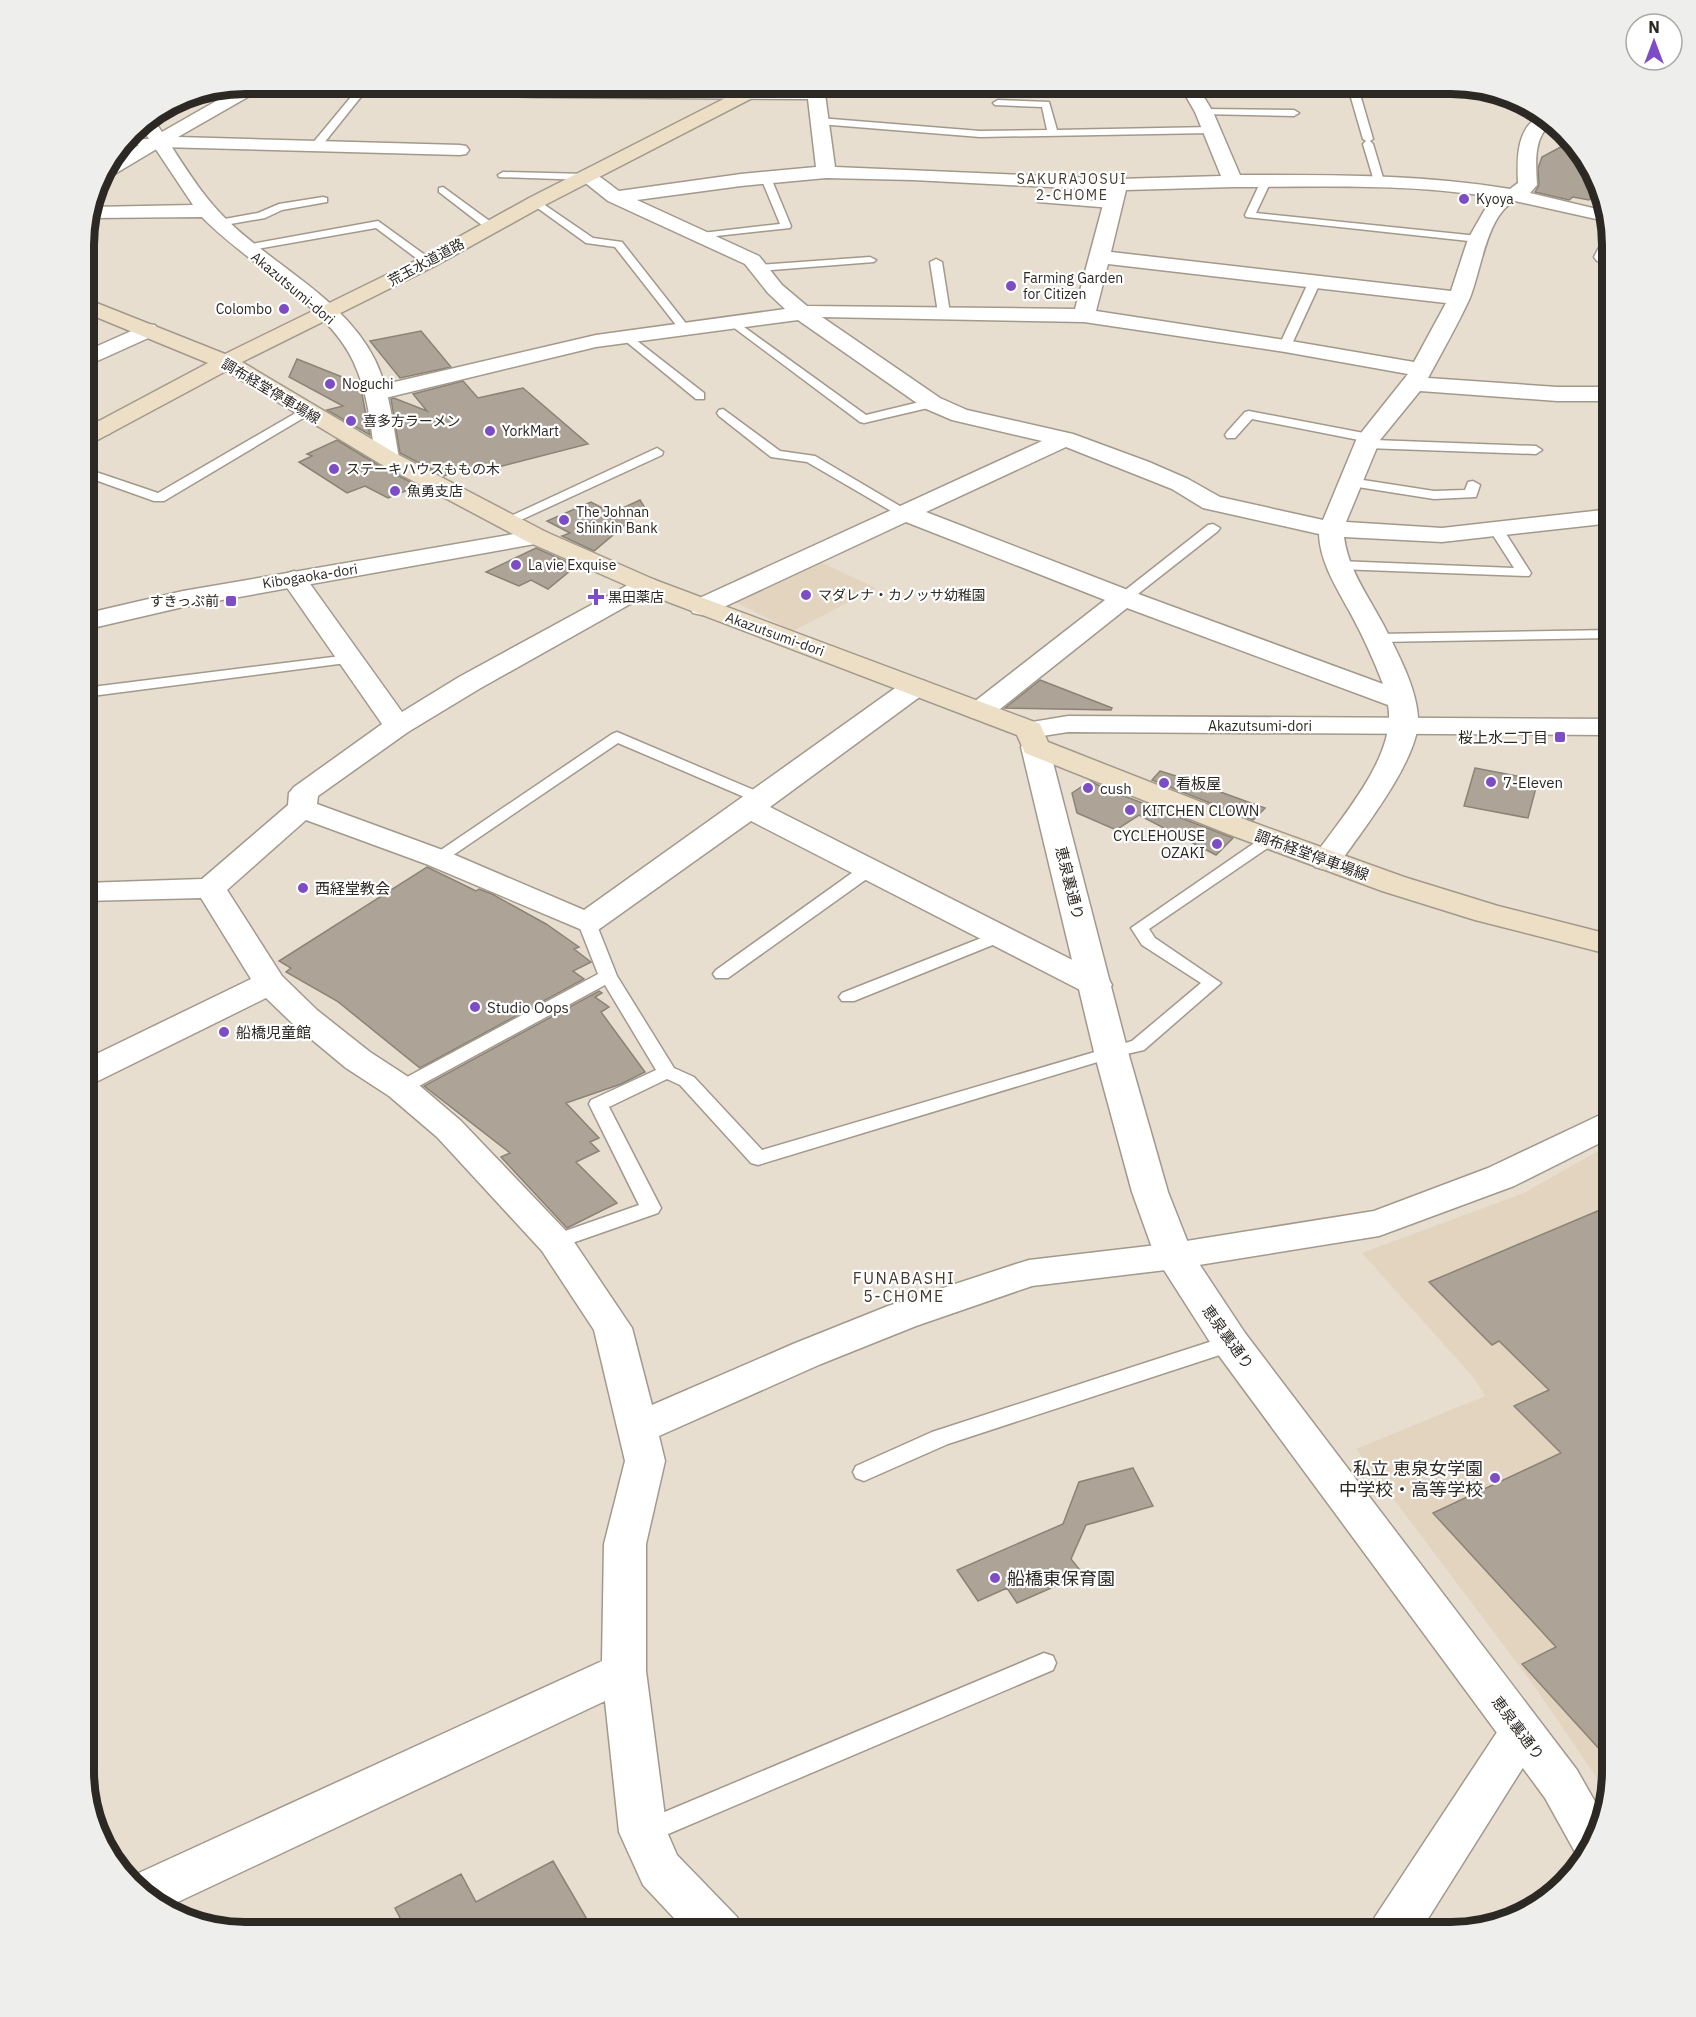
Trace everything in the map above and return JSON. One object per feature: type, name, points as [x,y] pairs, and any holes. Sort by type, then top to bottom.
[{"type":"main road","name":"荒玉水道道路","points":[[95,428],[428,262],[536,202],[743,95]]},
{"type":"main road","name":"調布経堂停車場線","points":[[95,309],[226,362],[387,458]]},
{"type":"main road","name":"Akazutsumi-dori","points":[[387,458],[505,522],[646,585],[980,711],[1033,739]]},
{"type":"main road","name":"調布経堂停車場線","points":[[1033,739],[1269,840],[1326,861],[1512,921],[1602,943]]},
{"type":"street","points":[[118,165],[240,95]]},
{"type":"street","points":[[818,95],[819,121],[826,172]]},
{"type":"street","points":[[1194,95],[1204,112],[1233,181]]},
{"type":"street","points":[[1326,861],[1389,765],[1403,714],[1377,638],[1338,565],[1331,543],[1331,529],[1368,441],[1418,377],[1459,298],[1478,239],[1499,201],[1514,195],[1528,184],[1526,157],[1529,142],[1533,131],[1540,124]]},
{"type":"street","name":"Akazutsumi-dori","points":[[150,128],[214,217],[246,248],[327,313],[358,349],[377,393],[387,458]]},
{"type":"street","points":[[159,142],[460,150]]},
{"type":"street","points":[[615,198],[826,172],[913,174],[1115,195],[1233,181],[1379,182],[1460,186],[1514,195],[1599,215]]},
{"type":"street","points":[[587,177],[615,198],[752,260],[775,290],[802,313],[932,403],[960,415],[1065,438],[1160,476],[1212,503],[1331,529],[1442,535],[1602,517]]},
{"type":"street","points":[[1084,316],[1115,195]]},
{"type":"street","points":[[99,213],[214,217]]},
{"type":"street","points":[[1099,257],[1459,298]]},
{"type":"street","points":[[377,393],[596,341],[817,311],[1084,316],[1285,346],[1418,377],[1557,394],[1602,394]]},
{"type":"street","points":[[95,356],[147,330]]},
{"type":"street","points":[[702,607],[1065,438]]},
{"type":"street","points":[[903,512],[1124,598],[1403,714]]},
{"type":"street","name":"Kibogaoka-dori","points":[[95,619],[183,599],[537,537]]},
{"type":"street","points":[[294,579],[398,726]]},
{"type":"street","points":[[95,892],[210,888],[302,808],[304,793],[398,726],[469,683],[646,585]]},
{"type":"street","points":[[980,711],[1124,598]]},
{"type":"street","points":[[302,808],[437,858],[587,923],[756,804],[915,687]]},
{"type":"street","name":"Akazutsumi-dori","points":[[1033,739],[1068,724],[1403,714],[1602,726]]},
{"type":"street","name":"恵泉裏通り","points":[[1033,739],[1111,1052],[1150,1192],[1174,1256],[1231,1343],[1521,1734],[1561,1784],[1588,1834]]},
{"type":"street","points":[[756,804],[869,869],[1096,985]]},
{"type":"street","points":[[210,888],[270,983],[305,1017],[358,1060],[401,1088],[449,1129],[555,1242],[613,1328],[639,1428],[645,1461],[625,1544],[624,1671],[643,1832],[660,1870],[710,1922]]},
{"type":"street","points":[[95,1069],[270,983]]},
{"type":"street","points":[[639,1428],[838,1341],[902,1316],[1029,1273],[1174,1256],[1379,1223],[1501,1177],[1602,1128]]},
{"type":"street","points":[[153,1890],[624,1671]]},
{"type":"street","points":[[1399,1922],[1521,1734]]},
{"type":"lane","points":[[316,146],[357,95]]},
{"type":"lane","points":[[1355,95],[1379,182]]},
{"type":"lane","points":[[998,104],[1046,105],[1053,134]]},
{"type":"lane","points":[[1204,112],[1294,113]]},
{"type":"lane","points":[[819,121],[980,134],[1211,130]]},
{"type":"lane","points":[[136,142],[159,142]]},
{"type":"lane","points":[[503,175],[587,177]]},
{"type":"lane","points":[[702,236],[786,226],[766,178]]},
{"type":"lane","points":[[1266,181],[1250,215],[1478,239]]},
{"type":"lane","points":[[443,190],[491,227]]},
{"type":"lane","points":[[1042,200],[1115,195]]},
{"type":"lane","points":[[214,217],[261,216],[279,207],[323,200]]},
{"type":"lane","points":[[536,202],[590,241],[618,244],[684,328]]},
{"type":"lane","points":[[246,248],[378,224],[428,262]]},
{"type":"lane","points":[[758,268],[870,260]]},
{"type":"lane","points":[[936,262],[944,313]]},
{"type":"lane","points":[[1285,346],[1315,281]]},
{"type":"lane","points":[[733,322],[864,419],[932,403]]},
{"type":"lane","points":[[627,336],[700,396]]},
{"type":"lane","points":[[95,476],[159,498],[306,411]]},
{"type":"lane","points":[[723,413],[776,454],[810,459],[903,512]]},
{"type":"lane","points":[[1231,435],[1249,415],[1368,441],[1536,450]]},
{"type":"lane","points":[[505,522],[657,452]]},
{"type":"lane","points":[[1350,482],[1434,495],[1471,494],[1473,485]]},
{"type":"lane","points":[[1124,598],[1213,528]]},
{"type":"lane","points":[[1338,565],[1524,573],[1496,529]]},
{"type":"lane","points":[[1377,638],[1602,634]]},
{"type":"lane","points":[[95,692],[349,659]]},
{"type":"lane","points":[[437,858],[617,737],[756,804]]},
{"type":"lane","points":[[587,923],[608,976],[667,1072],[687,1081],[758,1158],[1111,1052],[1138,1046],[1212,983],[1148,941],[1140,928],[1269,840]]},
{"type":"lane","points":[[722,974],[869,869]]},
{"type":"lane","points":[[848,997],[999,936]]},
{"type":"lane","points":[[401,1088],[608,976]]},
{"type":"lane","points":[[555,1242],[651,1208],[598,1104],[667,1072]]},
{"type":"lane","points":[[864,1472],[940,1438],[1231,1343]]},
{"type":"lane","points":[[643,1832],[1044,1663]]},
{"type":"shaded area","name":"マダレナ・カノッサ幼稚園","points":[[818,561],[876,588],[793,631],[735,602]]},
{"type":"shaded area","name":"私立 恵泉女学園 中学校・高等学校","points":[[1602,1149],[1601,1784],[1535,1687],[1356,1449],[1485,1396],[1474,1378],[1362,1253],[1524,1193]]},
{"type":"building","points":[[1563,145],[1581,170],[1593,196],[1589,200],[1573,197],[1569,200],[1535,192],[1539,185],[1538,168],[1542,157]]},
{"type":"building","points":[[421,331],[451,367],[400,378],[370,341]]},
{"type":"building","points":[[297,359],[360,384],[370,435],[327,410],[343,406],[289,377]]},
{"type":"building","points":[[463,381],[478,398],[523,388],[588,444],[467,475],[461,469],[444,476],[400,453],[391,399],[394,398],[427,411],[413,394]]},
{"type":"building","points":[[337,440],[418,486],[388,498],[365,486],[347,493],[299,462],[312,456],[307,454]]},
{"type":"building","points":[[640,500],[645,508],[594,551],[562,536],[570,533],[547,521],[591,502],[612,513]]},
{"type":"building","points":[[536,548],[576,566],[548,589],[531,580],[519,586],[486,572]]},
{"type":"building","points":[[1040,680],[1112,708],[1111,710],[1005,708]]},
{"type":"building","points":[[1475,768],[1538,780],[1528,818],[1464,806]]},
{"type":"building","points":[[1160,771],[1265,808],[1253,820],[1152,780]]},
{"type":"building","points":[[1090,781],[1233,838],[1216,855],[1139,815],[1116,830],[1077,813],[1072,793]]},
{"type":"building","points":[[427,867],[476,891],[479,889],[492,894],[546,924],[579,947],[574,949],[591,962],[573,971],[584,979],[420,1068],[337,1001],[286,972],[291,968],[279,961]]},
{"type":"building","points":[[599,991],[602,993],[595,997],[609,1007],[601,1012],[645,1072],[621,1084],[566,1103],[599,1138],[590,1142],[599,1151],[576,1162],[617,1203],[567,1228],[501,1157],[510,1153],[424,1086]]},
{"type":"building","points":[[1602,1209],[1602,1752],[1522,1664],[1556,1647],[1433,1513],[1561,1453],[1514,1406],[1549,1390],[1499,1341],[1492,1345],[1429,1282]]},
{"type":"building","points":[[1133,1468],[1153,1506],[1086,1525],[1071,1559],[1083,1574],[1017,1603],[1007,1588],[978,1601],[957,1570],[1063,1524],[1079,1482]]},
{"type":"building","points":[[553,1861],[589,1922],[402,1922],[395,1908],[461,1874],[476,1902]]},
{"type":"place","name":"Kyoya","points":[[1464,199]]},
{"type":"place","name":"Farming Garden for Citizen","points":[[1011,286]]},
{"type":"place","name":"Colombo","points":[[284,309]]},
{"type":"place","name":"Noguchi","points":[[330,384]]},
{"type":"place","name":"喜多方ラーメン","points":[[351,421]]},
{"type":"place","name":"YorkMart","points":[[490,431]]},
{"type":"place","name":"ステーキハウスももの木","points":[[334,469]]},
{"type":"place","name":"魚勇支店","points":[[395,491]]},
{"type":"place","name":"The Johnan Shinkin Bank","points":[[564,520]]},
{"type":"place","name":"La vie Exquise","points":[[516,565]]},
{"type":"place","name":"マダレナ・カノッサ幼稚園","points":[[806,595]]},
{"type":"place","name":"黒田薬店","points":[[596,597]]},
{"type":"place","name":"すきっぷ前","points":[[231,601]]},
{"type":"place","name":"桜上水二丁目","points":[[1560,737]]},
{"type":"place","name":"7-Eleven","points":[[1491,782]]},
{"type":"place","name":"看板屋","points":[[1164,783]]},
{"type":"place","name":"cush","points":[[1088,788]]},
{"type":"place","name":"KITCHEN CLOWN","points":[[1130,810]]},
{"type":"place","name":"CYCLEHOUSE OZAKI","points":[[1217,844]]},
{"type":"place","name":"西経堂教会","points":[[303,888]]},
{"type":"place","name":"Studio Oops","points":[[475,1007]]},
{"type":"place","name":"船橋児童館","points":[[224,1032]]},
{"type":"place","name":"私立 恵泉女学園 中学校・高等学校","points":[[1495,1478]]},
{"type":"place","name":"船橋東保育園","points":[[995,1578]]},
{"type":"district","name":"SAKURAJOSUI 2-CHOME","points":[[1072,188]]},
{"type":"district","name":"FUNABASHI 5-CHOME","points":[[904,1287]]}]
